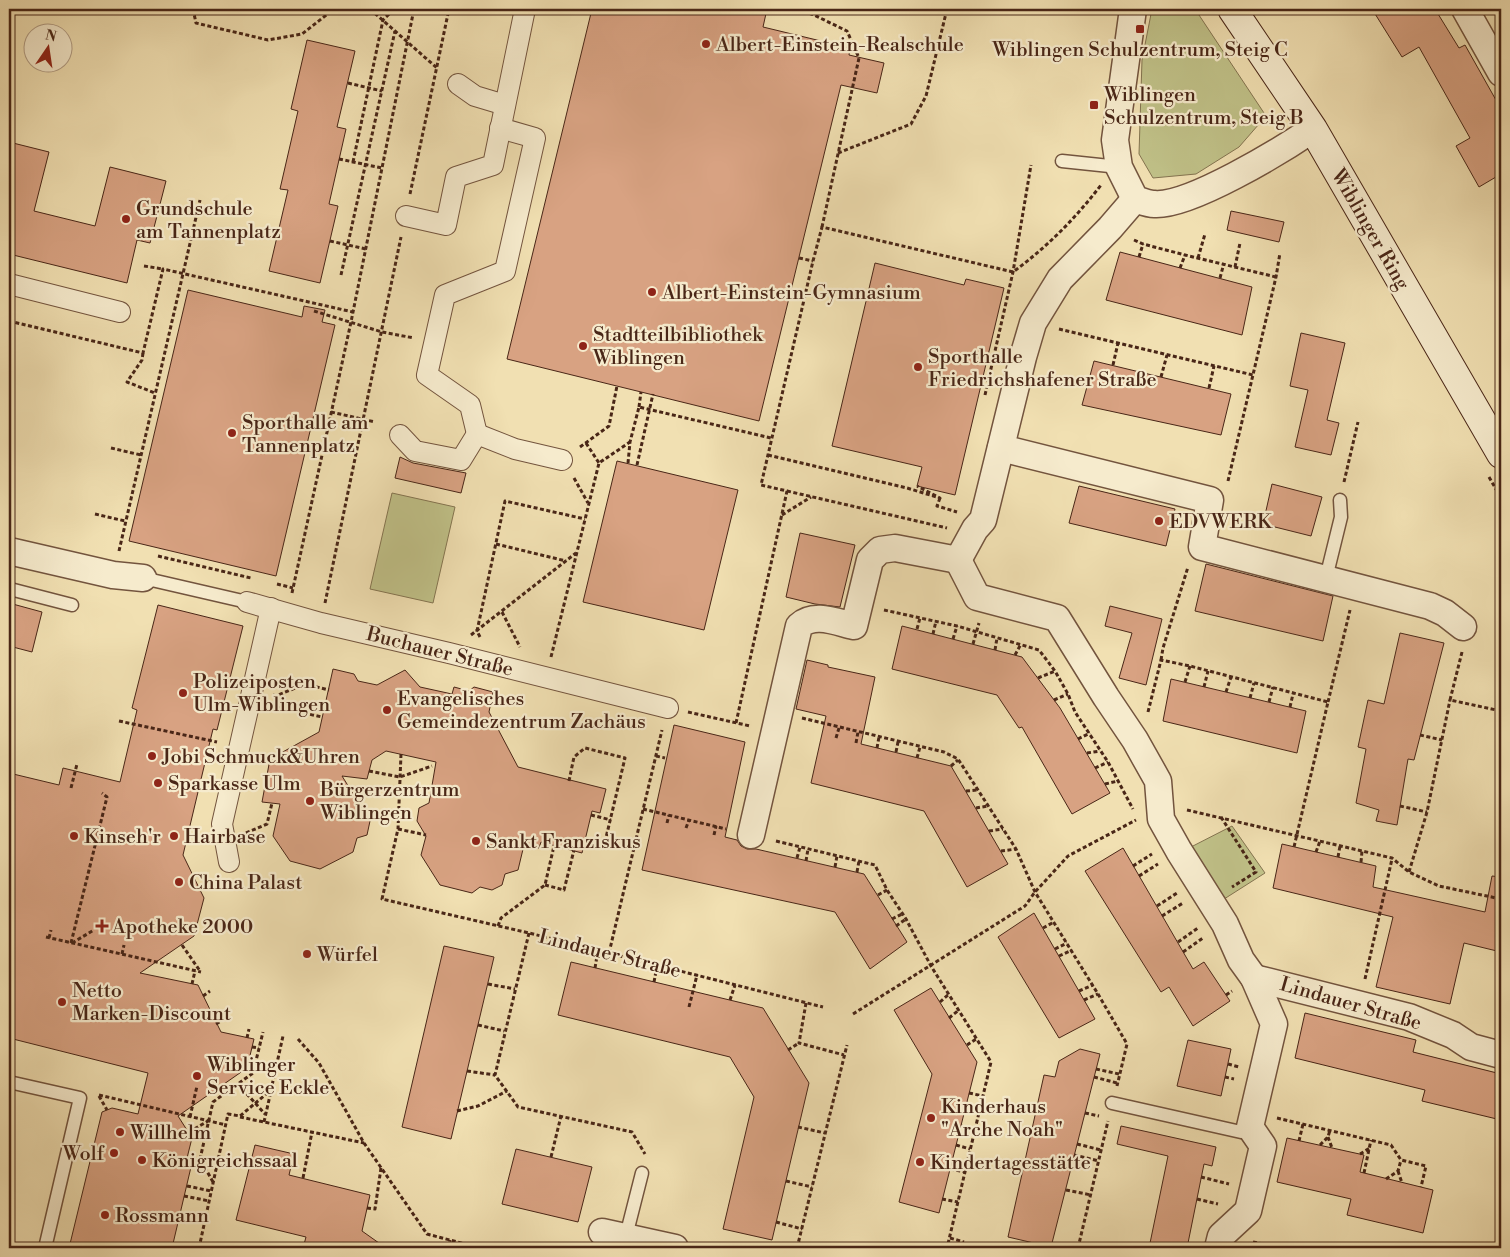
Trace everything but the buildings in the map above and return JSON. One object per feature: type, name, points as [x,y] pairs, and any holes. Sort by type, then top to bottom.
[{"type":"main road","name":"Wiblinger Ring","points":[[1232,9],[1313,129],[1501,454]]},
{"type":"street","points":[[406,216],[446,225],[456,177],[493,165],[525,9]]},
{"type":"street","points":[[1465,9],[1501,73]]},
{"type":"street","points":[[1128,10],[1115,140],[1115,167],[1135,199],[1154,204],[1175,201],[1206,190],[1292,144],[1313,129]]},
{"type":"street","points":[[458,84],[475,96],[505,105]]},
{"type":"street","points":[[400,435],[415,451],[461,460],[477,434],[470,405],[427,375],[445,295],[505,271],[535,138],[500,128]]},
{"type":"street","points":[[958,560],[983,520],[1033,323],[1060,280],[1135,199]]},
{"type":"street","points":[[9,284],[120,312]]},
{"type":"street","points":[[477,434],[515,449],[562,460]]},
{"type":"street","points":[[1001,448],[1210,500],[1202,548],[1430,606],[1445,613],[1463,627]]},
{"type":"street","points":[[751,835],[800,626],[805,621],[815,618],[854,626],[870,560],[880,550],[894,548],[958,560]]},
{"type":"street","name":"Buchauer Straße","points":[[9,550],[113,575],[146,566]]},
{"type":"street","points":[[958,560],[976,597],[1057,618],[1106,698],[1135,740],[1158,781],[1153,813]]},
{"type":"street","name":"Buchauer Straße","points":[[247,602],[321,623],[668,708]]},
{"type":"street","points":[[229,862],[222,824],[250,701],[280,611]]},
{"type":"street","name":"Lindauer Straße","points":[[1153,813],[1225,924],[1241,960],[1254,978],[1274,1024],[1251,1119]]},
{"type":"street","name":"Lindauer Straße","points":[[1254,978],[1409,1017],[1453,1035],[1471,1047],[1501,1055]]},
{"type":"street","points":[[1218,1248],[1221,1236],[1248,1211],[1263,1146],[1251,1119]]},
{"type":"street","points":[[614,1234],[676,1248]]},
{"type":"lane","points":[[1062,161],[1115,167]]},
{"type":"lane","points":[[1326,578],[1341,517],[1340,500]]},
{"type":"lane","name":"Buchauer Straße","points":[[146,566],[247,602]]},
{"type":"lane","points":[[10,589],[72,605]]},
{"type":"lane","points":[[9,1082],[80,1098],[45,1248]]},
{"type":"lane","points":[[1112,1103],[1241,1132],[1251,1119]]},
{"type":"lane","points":[[614,1234],[642,1173]]},
{"type":"path","points":[[193,9],[196,24],[268,40],[302,34],[334,9]]},
{"type":"path","points":[[370,9],[436,68]]},
{"type":"path","points":[[353,162],[383,20],[394,9]]},
{"type":"path","points":[[280,611],[293,588],[351,322],[414,9]]},
{"type":"path","points":[[321,623],[449,9]]},
{"type":"path","points":[[553,9],[560,9]]},
{"type":"path","points":[[797,9],[848,31],[859,58],[822,227],[812,260],[761,485],[973,534]]},
{"type":"path","points":[[837,153],[911,124],[926,96],[947,9]]},
{"type":"path","points":[[341,275],[395,31]]},
{"type":"path","points":[[348,83],[382,91]]},
{"type":"path","points":[[339,158],[382,168]]},
{"type":"path","points":[[984,400],[1013,272],[1031,165]]},
{"type":"path","points":[[822,227],[1013,272],[1039,253],[1065,229],[1115,167]]},
{"type":"path","points":[[113,575],[200,200]]},
{"type":"path","points":[[1110,228],[1143,244],[1276,277]]},
{"type":"path","points":[[1198,258],[1205,234]]},
{"type":"path","points":[[330,241],[366,249]]},
{"type":"path","points":[[1235,267],[1240,243]]},
{"type":"path","points":[[1139,257],[1143,244]]},
{"type":"path","points":[[1210,500],[1225,492],[1280,253]]},
{"type":"path","points":[[1180,268],[1185,255]]},
{"type":"path","points":[[799,258],[812,260]]},
{"type":"path","points":[[1220,278],[1224,264]]},
{"type":"path","points":[[144,266],[353,312]]},
{"type":"path","points":[[155,393],[127,382],[142,360],[163,270]]},
{"type":"path","points":[[314,311],[382,332],[434,342]]},
{"type":"path","points":[[9,322],[143,353]]},
{"type":"path","points":[[1033,323],[1253,375]]},
{"type":"path","points":[[1113,365],[1118,343]]},
{"type":"path","points":[[1161,377],[1167,355]]},
{"type":"path","points":[[1209,388],[1214,366]]},
{"type":"path","points":[[562,460],[609,426],[617,386]]},
{"type":"path","points":[[628,463],[630,442],[642,392]]},
{"type":"path","points":[[637,464],[653,394]]},
{"type":"path","points":[[639,407],[772,438]]},
{"type":"path","points":[[331,412],[374,422]]},
{"type":"path","points":[[1340,500],[1358,422]]},
{"type":"path","points":[[586,442],[599,463]]},
{"type":"path","points":[[540,676],[577,553],[599,463],[630,442]]},
{"type":"path","points":[[111,448],[141,455]]},
{"type":"path","points":[[768,455],[907,488],[940,498],[917,486]]},
{"type":"path","points":[[576,480],[589,504]]},
{"type":"path","points":[[736,722],[787,491]]},
{"type":"path","points":[[782,515],[812,496]]},
{"type":"path","points":[[494,664],[477,631],[505,501],[585,519]]},
{"type":"path","points":[[95,514],[126,521]]},
{"type":"path","points":[[496,544],[566,561]]},
{"type":"path","points":[[120,547],[129,549]]},
{"type":"path","points":[[1135,740],[1142,735],[1163,648],[1188,568],[1202,548]]},
{"type":"path","points":[[449,653],[577,553]]},
{"type":"path","points":[[146,566],[255,579]]},
{"type":"path","points":[[274,584],[293,588]]},
{"type":"path","points":[[1294,847],[1356,586]]},
{"type":"path","points":[[859,604],[957,626],[1039,650],[1055,671],[1068,694],[1075,712],[1090,733],[1118,781],[1153,813]]},
{"type":"path","points":[[502,612],[540,676]]},
{"type":"path","points":[[917,629],[920,618]]},
{"type":"path","points":[[933,634],[936,621]]},
{"type":"path","points":[[954,639],[957,626]]},
{"type":"path","points":[[1409,872],[1427,812],[1463,646],[1463,627]]},
{"type":"path","points":[[995,650],[997,638]]},
{"type":"path","points":[[1015,656],[1021,644]]},
{"type":"path","points":[[1161,660],[1231,676],[1328,702]]},
{"type":"path","points":[[1185,682],[1190,666]]},
{"type":"path","points":[[1038,678],[1055,671]]},
{"type":"path","points":[[1204,687],[1208,671]]},
{"type":"path","points":[[1226,692],[1231,676]]},
{"type":"path","points":[[1250,698],[1254,683]]},
{"type":"path","points":[[276,696],[304,684],[329,690]]},
{"type":"path","points":[[1269,702],[1273,687]]},
{"type":"path","points":[[1054,700],[1068,694]]},
{"type":"path","points":[[1290,707],[1293,694]]},
{"type":"path","points":[[1450,700],[1501,711]]},
{"type":"path","points":[[250,701],[322,717]]},
{"type":"path","points":[[609,953],[668,708],[736,722],[777,722],[838,728],[944,752],[958,759],[1016,849],[1035,892],[1072,950],[1127,1044],[1078,1248]]},
{"type":"path","points":[[119,721],[239,748]]},
{"type":"path","points":[[836,738],[838,728]]},
{"type":"path","points":[[856,743],[858,732]]},
{"type":"path","points":[[1078,739],[1090,733]]},
{"type":"path","points":[[1420,735],[1442,740]]},
{"type":"path","points":[[877,748],[880,737]]},
{"type":"path","points":[[896,752],[898,742]]},
{"type":"path","points":[[917,758],[920,746]]},
{"type":"path","points":[[569,781],[574,757],[585,748],[625,758],[604,846]]},
{"type":"path","points":[[1087,754],[1100,750]]},
{"type":"path","points":[[401,754],[398,829],[382,899],[529,933]]},
{"type":"path","points":[[656,756],[665,758]]},
{"type":"path","points":[[951,766],[958,759]]},
{"type":"path","points":[[1095,768],[1108,762]]},
{"type":"path","points":[[71,788],[77,764]]},
{"type":"path","points":[[369,771],[400,777],[432,766]]},
{"type":"path","points":[[1105,784],[1118,781]]},
{"type":"path","points":[[966,790],[978,790]]},
{"type":"path","points":[[71,943],[107,797],[102,793]]},
{"type":"path","points":[[240,836],[267,824],[272,803]]},
{"type":"path","points":[[976,808],[988,806]]},
{"type":"path","points":[[1400,806],[1427,812]]},
{"type":"path","points":[[643,809],[874,865],[931,966],[991,1062],[947,1248]]},
{"type":"path","points":[[853,1014],[1025,906],[1035,892],[1068,856],[1153,813],[1221,817],[1392,858],[1409,872],[1439,886],[1500,898],[1498,904]]},
{"type":"path","points":[[591,815],[611,820]]},
{"type":"path","points":[[667,824],[669,815]]},
{"type":"path","points":[[1221,817],[1256,872]]},
{"type":"path","points":[[686,828],[689,820]]},
{"type":"path","points":[[714,835],[716,826]]},
{"type":"path","points":[[398,829],[426,835]]},
{"type":"path","points":[[989,831],[1003,829]]},
{"type":"path","points":[[1316,852],[1320,842]]},
{"type":"path","points":[[498,926],[501,918],[545,885],[554,846]]},
{"type":"path","points":[[1338,857],[1340,846]]},
{"type":"path","points":[[797,858],[800,847]]},
{"type":"path","points":[[806,861],[808,849]]},
{"type":"path","points":[[1001,851],[1016,849]]},
{"type":"path","points":[[545,885],[564,890],[574,850]]},
{"type":"path","points":[[1361,862],[1362,851]]},
{"type":"path","points":[[835,867],[838,856]]},
{"type":"path","points":[[1360,1004],[1392,858]]},
{"type":"path","points":[[856,872],[859,862]]},
{"type":"path","points":[[878,895],[887,890]]},
{"type":"path","points":[[892,919],[902,914]]},
{"type":"path","points":[[896,926],[906,919]]},
{"type":"path","points":[[1043,928],[1054,922]]},
{"type":"path","points":[[51,930],[48,938],[201,972],[182,945]]},
{"type":"path","points":[[71,943],[94,930]]},
{"type":"path","name":"Lindauer Straße","points":[[495,1075],[529,933],[823,1007]]},
{"type":"path","points":[[1055,949],[1067,943]]},
{"type":"path","points":[[122,954],[124,945]]},
{"type":"path","points":[[595,968],[598,950]]},
{"type":"path","points":[[1059,956],[1072,950]]},
{"type":"path","points":[[654,982],[658,965]]},
{"type":"path","points":[[192,984],[195,971]]},
{"type":"path","points":[[688,1007],[697,975]]},
{"type":"path","points":[[488,984],[515,989]]},
{"type":"path","points":[[730,1000],[735,985]]},
{"type":"path","points":[[1079,991],[1093,985]]},
{"type":"path","points":[[202,996],[210,991]]},
{"type":"path","points":[[940,1002],[949,994]]},
{"type":"path","points":[[1084,1000],[1098,994]]},
{"type":"path","points":[[799,1043],[806,1003]]},
{"type":"path","points":[[950,1018],[959,1010]]},
{"type":"path","points":[[216,1024],[224,1019]]},
{"type":"path","points":[[478,1025],[505,1031]]},
{"type":"path","points":[[247,1038],[249,1028]]},
{"type":"path","points":[[213,1182],[200,1159],[213,1102],[253,1073],[263,1032]]},
{"type":"path","points":[[264,1122],[283,1036]]},
{"type":"path","points":[[966,1045],[976,1039]]},
{"type":"path","points":[[298,1040],[319,1063],[364,1143],[427,1234],[480,1248]]},
{"type":"path","points":[[788,1050],[799,1043],[844,1055]]},
{"type":"path","points":[[797,1248],[847,1045]]},
{"type":"path","points":[[252,1047],[259,1048]]},
{"type":"path","points":[[1096,1069],[1119,1074]]},
{"type":"path","points":[[467,1071],[495,1075],[518,1106],[632,1132],[646,1156],[642,1173]]},
{"type":"path","points":[[1094,1077],[1118,1083]]},
{"type":"path","points":[[238,1084],[266,1114]]},
{"type":"path","points":[[190,1117],[196,1086]]},
{"type":"path","points":[[240,1116],[271,1090]]},
{"type":"path","points":[[457,1111],[478,1106],[507,1091]]},
{"type":"path","points":[[80,1098],[91,1093],[226,1125]]},
{"type":"path","points":[[969,1093],[983,1096]]},
{"type":"path","points":[[99,1096],[107,1110]]},
{"type":"path","points":[[965,1108],[979,1112]]},
{"type":"path","points":[[199,1248],[228,1114],[364,1143]]},
{"type":"path","points":[[551,1157],[561,1116]]},
{"type":"path","points":[[1251,1119],[1304,1124],[1391,1145],[1401,1160],[1426,1166],[1421,1187]]},
{"type":"path","points":[[189,1132],[208,1121]]},
{"type":"path","points":[[1299,1141],[1304,1124]]},
{"type":"path","points":[[961,1126],[975,1130]]},
{"type":"path","points":[[798,1127],[825,1133]]},
{"type":"path","points":[[1320,1145],[1328,1137],[1330,1130]]},
{"type":"path","points":[[303,1178],[312,1132]]},
{"type":"path","points":[[1328,1137],[1332,1148]]},
{"type":"path","points":[[1364,1173],[1371,1140]]},
{"type":"path","points":[[1077,1144],[1101,1150]]},
{"type":"path","points":[[956,1146],[970,1149]]},
{"type":"path","points":[[1360,1154],[1370,1148]]},
{"type":"path","points":[[1074,1155],[1099,1161]]},
{"type":"path","points":[[1401,1160],[1398,1171],[1402,1182]]},
{"type":"path","points":[[367,1208],[375,1209],[382,1168]]},
{"type":"path","points":[[950,1168],[965,1172]]},
{"type":"path","points":[[1386,1178],[1398,1171]]},
{"type":"path","points":[[1201,1177],[1229,1184]]},
{"type":"path","points":[[786,1181],[812,1187]]},
{"type":"path","points":[[187,1186],[211,1191]]},
{"type":"path","points":[[1066,1190],[1090,1195]]},
{"type":"path","points":[[184,1196],[209,1201]]},
{"type":"path","points":[[942,1199],[958,1202]]},
{"type":"path","points":[[1197,1199],[1224,1205]]},
{"type":"path","points":[[776,1222],[802,1229]]},
{"type":"path","points":[[950,1238],[964,1242]]},
{"type":"path","points":[[448,1248],[450,1240]]},
{"type":"path","points":[[1249,1241],[1282,1248]]},
{"type":"path","points":[[799,1243],[815,1247]]},
{"type":"green space","points":[[1152,9],[1195,9],[1266,116],[1239,147],[1196,174],[1153,178],[1139,154],[1142,60]]},
{"type":"green space","points":[[392,493],[455,507],[433,603],[370,589]]},
{"type":"green space","points":[[1232,826],[1265,873],[1221,901],[1189,848]]},
{"type":"place","name":"Wiblingen Schulzentrum, Steig C","points":[[1140,29]]},
{"type":"place","name":"Albert-Einstein-Realschule","points":[[706,44]]},
{"type":"place","name":"Wiblingen Schulzentrum, Steig B","points":[[1094,105]]},
{"type":"place","name":"Grundschule am Tannenplatz","points":[[126,219]]},
{"type":"place","name":"Albert-Einstein-Gymnasium","points":[[652,292]]},
{"type":"place","name":"Stadtteilbibliothek Wiblingen","points":[[583,346]]},
{"type":"place","name":"Sporthalle Friedrichshafener Straße","points":[[918,367]]},
{"type":"place","name":"Sporthalle am Tannenplatz","points":[[232,433]]},
{"type":"place","name":"EDVWERK","points":[[1159,521]]},
{"type":"place","name":"Polizeiposten Ulm-Wiblingen","points":[[183,693]]},
{"type":"place","name":"Evangelisches Gemeindezentrum Zachäus","points":[[387,710]]},
{"type":"place","name":"Jobi Schmuck&Uhren","points":[[152,756]]},
{"type":"place","name":"Sparkasse Ulm","points":[[158,783]]},
{"type":"place","name":"Bürgerzentrum Wiblingen","points":[[310,801]]},
{"type":"place","name":"Kinseh'r","points":[[74,836]]},
{"type":"place","name":"Hairbase","points":[[174,836]]},
{"type":"place","name":"Sankt Franziskus","points":[[476,841]]},
{"type":"place","name":"China Palast","points":[[179,882]]},
{"type":"place","name":"Apotheke 2000","points":[[102,926]]},
{"type":"place","name":"Würfel","points":[[307,954]]},
{"type":"place","name":"Netto Marken-Discount","points":[[62,1002]]},
{"type":"place","name":"Wiblinger Service Eckle","points":[[197,1076]]},
{"type":"place","name":"Kinderhaus \"Arche Noah\"","points":[[931,1118]]},
{"type":"place","name":"Willhelm","points":[[120,1132]]},
{"type":"place","name":"Wolf","points":[[114,1153]]},
{"type":"place","name":"Königreichssaal","points":[[142,1160]]},
{"type":"place","name":"Kindertagesstätte","points":[[920,1162]]},
{"type":"place","name":"Rossmann","points":[[105,1215]]}]
